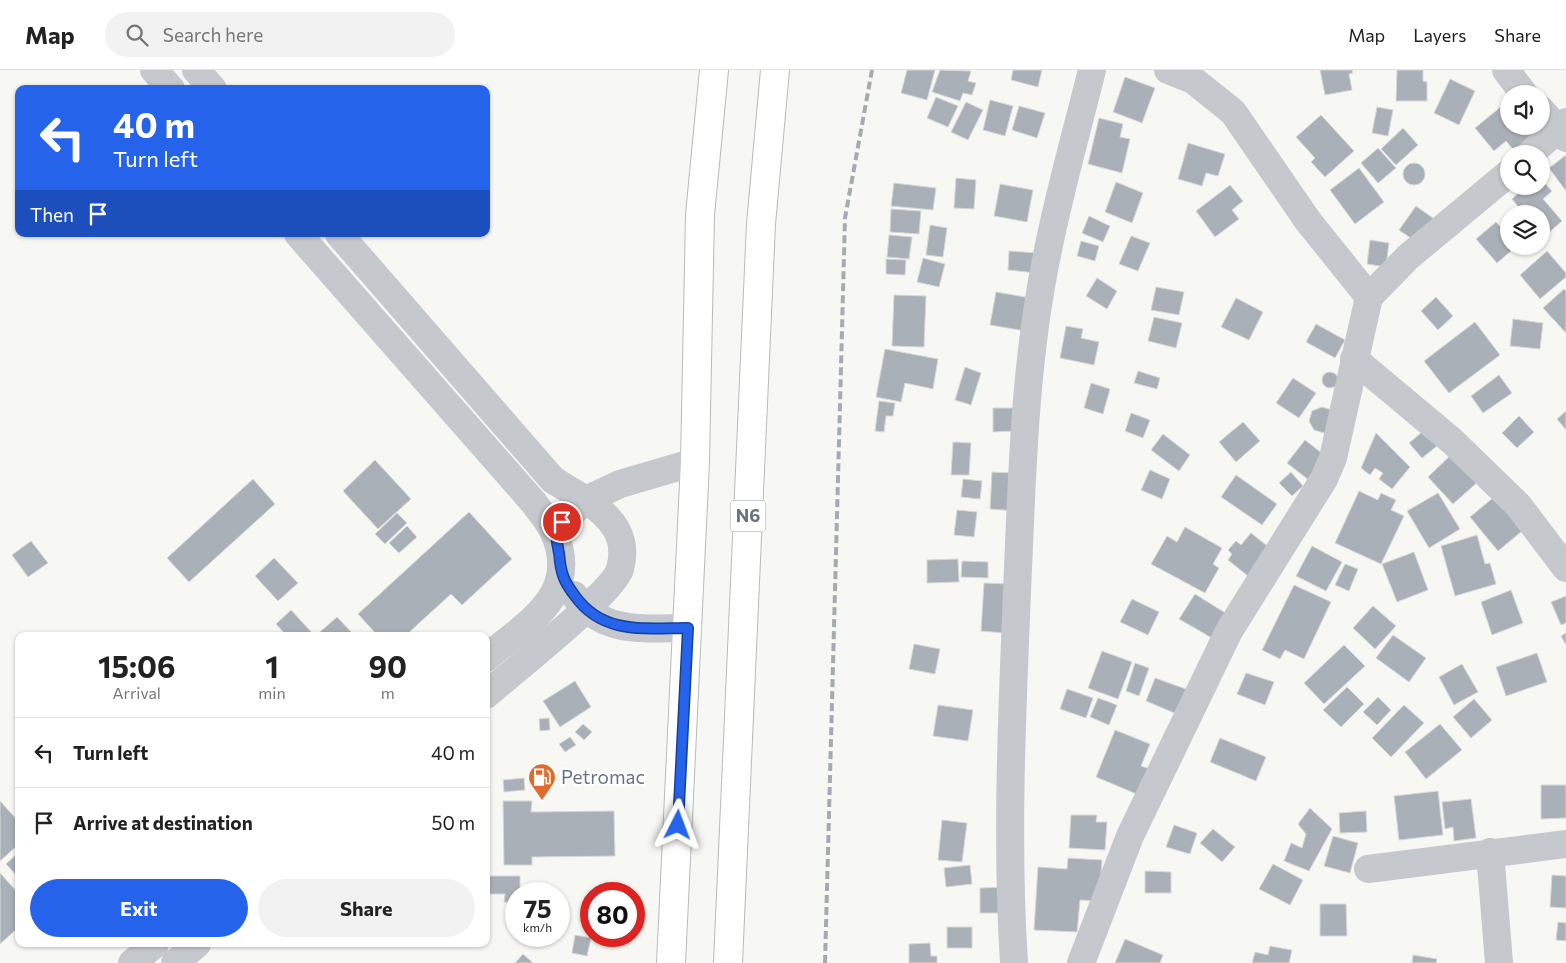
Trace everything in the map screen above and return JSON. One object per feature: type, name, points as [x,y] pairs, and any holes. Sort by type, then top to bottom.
[{"type":"highway","points":[[671,963],[695,462],[700,215],[714,70]]},
{"type":"highway","name":"N6","points":[[728,963],[761,224],[774,70]]},
{"type":"street","points":[[154,70],[167,85]]},
{"type":"street","points":[[196,70],[209,85]]},
{"type":"street","points":[[1014,963],[1012,922],[1013,700],[1029,370],[1047,255],[1092,70]]},
{"type":"street","points":[[1168,70],[1193,80],[1233,112],[1308,221],[1368,297]]},
{"type":"street","points":[[1506,70],[1517,85]]},
{"type":"street","points":[[1539,145],[1558,125]]},
{"type":"street","points":[[1080,963],[1130,836],[1229,631],[1285,542],[1330,464],[1368,297],[1408,257],[1500,180]]},
{"type":"street","points":[[301,237],[534,503],[555,535],[562,578],[584,609],[601,621],[630,627],[688,628]]},
{"type":"street","points":[[342,237],[554,480],[606,514],[622,540],[620,570],[599,597],[490,691]]},
{"type":"street","points":[[1354,359],[1452,441],[1518,505],[1566,568]]},
{"type":"street","points":[[555,535],[562,522],[586,500],[620,484],[695,462]]},
{"type":"street","points":[[490,655],[550,603],[562,578]]},
{"type":"street","points":[[1368,869],[1490,852],[1566,844]]},
{"type":"street","points":[[1490,852],[1499,963]]},
{"type":"street","points":[[132,963],[151,947]]},
{"type":"street","points":[[175,963],[194,947]]},
{"type":"building","points":[[907,70],[935,70],[927,100],[901,93]]},
{"type":"building","points":[[940,70],[971,71],[968,81],[976,83],[972,95],[963,93],[960,101],[932,92]]},
{"type":"building","points":[[1013,70],[1042,70],[1038,87],[1011,80]]},
{"type":"building","points":[[1320,70],[1352,70],[1353,73],[1349,74],[1352,90],[1325,95]]},
{"type":"building","points":[[1397,70],[1423,70],[1423,81],[1427,82],[1427,101],[1396,101]]},
{"type":"building","points":[[1125,77],[1155,88],[1142,123],[1113,112]]},
{"type":"building","points":[[1450,79],[1475,91],[1459,125],[1434,113]]},
{"type":"building","points":[[936,97],[958,106],[948,127],[927,118]]},
{"type":"building","points":[[990,100],[1013,106],[1005,136],[983,130]]},
{"type":"building","points":[[966,102],[983,110],[968,140],[951,132]]},
{"type":"building","points":[[1019,106],[1045,113],[1037,138],[1012,130]]},
{"type":"building","points":[[1377,107],[1393,110],[1388,136],[1372,133]]},
{"type":"building","points":[[1500,107],[1500,135],[1539,136],[1528,145],[1509,145],[1506,141],[1494,151],[1475,128]]},
{"type":"building","points":[[1321,115],[1354,151],[1325,177],[1311,162],[1315,158],[1296,137]]},
{"type":"building","points":[[1099,118],[1123,124],[1120,137],[1130,139],[1122,173],[1088,164]]},
{"type":"building","points":[[1403,128],[1418,145],[1396,165],[1381,149]]},
{"type":"building","points":[[1188,143],[1225,154],[1218,176],[1206,173],[1202,186],[1178,179]]},
{"type":"building","points":[[1378,148],[1396,168],[1378,183],[1361,163]]},
{"type":"building","points":[[1566,155],[1566,191],[1550,169],[1550,167]]},
{"type":"building","points":[[1414,163],[1422,166],[1425,174],[1422,182],[1414,185],[1406,182],[1403,174],[1406,166]]},
{"type":"building","points":[[1359,168],[1384,202],[1355,224],[1330,190]]},
{"type":"building","points":[[956,178],[976,180],[974,209],[954,208]]},
{"type":"building","points":[[1116,182],[1143,193],[1132,223],[1105,212]]},
{"type":"building","points":[[894,183],[936,188],[933,210],[891,206]]},
{"type":"building","points":[[1000,184],[1033,190],[1027,222],[994,216]]},
{"type":"building","points":[[1230,185],[1243,201],[1232,210],[1239,219],[1215,237],[1196,211]]},
{"type":"building","points":[[1516,195],[1548,195],[1543,199],[1548,205],[1517,205],[1512,199]]},
{"type":"building","points":[[1416,206],[1437,221],[1421,245],[1399,230]]},
{"type":"building","points":[[1550,207],[1562,221],[1550,232]]},
{"type":"building","points":[[891,209],[921,211],[919,234],[890,232]]},
{"type":"building","points":[[1089,216],[1110,226],[1103,242],[1082,233]]},
{"type":"building","points":[[1496,222],[1500,226],[1500,255],[1506,255],[1497,263],[1476,239]]},
{"type":"building","points":[[930,225],[947,228],[943,257],[926,255]]},
{"type":"building","points":[[889,235],[912,237],[909,259],[887,257]]},
{"type":"building","points":[[1131,236],[1150,243],[1138,271],[1119,264]]},
{"type":"building","points":[[1370,240],[1389,243],[1386,267],[1367,264]]},
{"type":"building","points":[[1081,241],[1099,246],[1095,261],[1077,256]]},
{"type":"building","points":[[1009,251],[1038,253],[1036,273],[1008,270]]},
{"type":"building","points":[[1550,254],[1566,273],[1566,277],[1540,299],[1520,275],[1542,255]]},
{"type":"building","points":[[923,258],[945,264],[939,287],[917,282]]},
{"type":"building","points":[[886,259],[906,260],[905,275],[886,274]]},
{"type":"building","points":[[1097,278],[1117,291],[1107,309],[1086,296]]},
{"type":"building","points":[[1156,287],[1184,292],[1179,315],[1151,310]]},
{"type":"building","points":[[1564,289],[1566,291],[1566,333],[1543,308]]},
{"type":"building","points":[[996,292],[1031,298],[1025,331],[990,325]]},
{"type":"building","points":[[894,295],[926,296],[924,347],[892,346]]},
{"type":"building","points":[[1436,297],[1453,316],[1438,330],[1421,311]]},
{"type":"building","points":[[1236,298],[1263,312],[1249,340],[1221,327]]},
{"type":"building","points":[[1154,317],[1182,323],[1176,348],[1148,341]]},
{"type":"building","points":[[1513,319],[1543,323],[1540,349],[1510,346]]},
{"type":"building","points":[[1475,322],[1500,355],[1449,393],[1424,361]]},
{"type":"building","points":[[1316,324],[1345,340],[1335,358],[1306,342]]},
{"type":"building","points":[[1066,326],[1083,329],[1081,338],[1099,342],[1094,365],[1060,358]]},
{"type":"building","points":[[885,349],[938,359],[933,389],[905,383],[901,402],[876,397]]},
{"type":"building","points":[[965,367],[981,373],[971,405],[955,400]]},
{"type":"building","points":[[1138,371],[1160,378],[1157,389],[1134,383]]},
{"type":"building","points":[[1327,372],[1333,372],[1338,377],[1336,386],[1327,388],[1322,383],[1322,377]]},
{"type":"building","points":[[1499,375],[1512,393],[1483,413],[1471,396]]},
{"type":"building","points":[[1293,378],[1316,393],[1299,418],[1276,403]]},
{"type":"building","points":[[1091,383],[1110,389],[1103,414],[1084,408]]},
{"type":"building","points":[[879,401],[895,403],[893,416],[886,416],[884,432],[875,431]]},
{"type":"building","points":[[1322,407],[1332,410],[1329,432],[1324,433],[1314,430],[1309,421],[1312,411]]},
{"type":"building","points":[[993,408],[1015,408],[1016,431],[993,432]]},
{"type":"building","points":[[1566,411],[1566,430],[1557,419]]},
{"type":"building","points":[[1131,413],[1150,420],[1143,438],[1125,431]]},
{"type":"building","points":[[1519,416],[1534,432],[1517,448],[1502,433]]},
{"type":"building","points":[[1243,422],[1260,441],[1236,462],[1219,442]]},
{"type":"building","points":[[1428,427],[1442,442],[1422,458],[1409,443]]},
{"type":"building","points":[[1376,433],[1410,467],[1392,489],[1379,479],[1383,473],[1375,468],[1370,475],[1361,468]]},
{"type":"building","points":[[1163,434],[1190,455],[1179,471],[1151,450]]},
{"type":"building","points":[[1305,440],[1328,458],[1310,481],[1287,463]]},
{"type":"building","points":[[953,442],[971,443],[969,475],[951,475]]},
{"type":"building","points":[[1455,451],[1481,479],[1453,504],[1428,477]]},
{"type":"building","points":[[375,460],[411,499],[378,529],[343,491]]},
{"type":"building","points":[[1150,470],[1170,479],[1162,499],[1141,490]]},
{"type":"building","points":[[992,472],[1018,473],[1016,511],[990,509]]},
{"type":"building","points":[[1291,472],[1303,486],[1292,496],[1279,483]]},
{"type":"building","points":[[1236,475],[1277,504],[1262,525],[1221,497]]},
{"type":"building","points":[[253,479],[275,504],[189,582],[167,558]]},
{"type":"building","points":[[963,479],[982,481],[980,499],[961,497]]},
{"type":"building","points":[[1359,491],[1378,500],[1381,493],[1396,500],[1391,510],[1404,516],[1381,564],[1335,543]]},
{"type":"building","points":[[1438,493],[1460,529],[1429,548],[1407,511]]},
{"type":"building","points":[[1494,497],[1522,531],[1498,551],[1470,517]]},
{"type":"building","points":[[957,510],[977,512],[974,537],[954,535]]},
{"type":"building","points":[[469,512],[512,559],[462,605],[451,594],[409,632],[374,632],[358,614]]},
{"type":"building","points":[[397,513],[407,523],[385,544],[375,534]]},
{"type":"building","points":[[407,526],[417,537],[399,553],[389,543]]},
{"type":"building","points":[[1185,527],[1222,548],[1213,564],[1219,568],[1205,593],[1151,564],[1167,536],[1177,542]]},
{"type":"building","points":[[1251,533],[1271,549],[1248,576],[1228,560],[1232,554],[1228,550],[1236,541],[1241,545]]},
{"type":"building","points":[[1477,535],[1485,564],[1490,563],[1496,584],[1455,596],[1441,546]]},
{"type":"building","points":[[31,541],[48,563],[28,577],[12,555]]},
{"type":"building","points":[[1312,546],[1342,562],[1326,591],[1296,576]]},
{"type":"building","points":[[1414,552],[1428,590],[1397,602],[1382,564]]},
{"type":"building","points":[[274,558],[298,583],[278,601],[255,576]]},
{"type":"building","points":[[958,559],[959,582],[927,583],[927,560]]},
{"type":"building","points":[[962,561],[988,562],[988,578],[961,577]]},
{"type":"building","points":[[1345,564],[1358,569],[1349,591],[1335,585]]},
{"type":"building","points":[[984,583],[1008,584],[1005,633],[981,631]]},
{"type":"building","points":[[1294,585],[1331,602],[1304,659],[1285,650],[1280,659],[1262,650]]},
{"type":"building","points":[[1511,590],[1523,623],[1492,635],[1481,602]]},
{"type":"building","points":[[1195,594],[1227,614],[1212,638],[1179,619]]},
{"type":"building","points":[[1566,596],[1566,623],[1561,625],[1551,602]]},
{"type":"building","points":[[1132,599],[1159,612],[1148,635],[1120,622]]},
{"type":"building","points":[[1373,606],[1396,626],[1375,649],[1353,628]]},
{"type":"building","points":[[291,610],[311,632],[283,632],[276,624]]},
{"type":"building","points":[[337,617],[351,632],[320,632]]},
{"type":"building","points":[[1566,633],[1566,645],[1561,636]]},
{"type":"building","points":[[1393,635],[1426,658],[1409,682],[1376,658]]},
{"type":"building","points":[[914,644],[940,649],[935,674],[909,669]]},
{"type":"building","points":[[1344,645],[1365,666],[1324,704],[1304,683]]},
{"type":"building","points":[[1102,651],[1132,662],[1118,699],[1088,688]]},
{"type":"building","points":[[1537,653],[1547,682],[1506,696],[1496,667]]},
{"type":"building","points":[[1135,663],[1149,668],[1139,696],[1126,691]]},
{"type":"building","points":[[1462,664],[1478,692],[1454,705],[1439,677]]},
{"type":"building","points":[[1246,673],[1274,682],[1265,705],[1237,694]]},
{"type":"building","points":[[1155,678],[1194,692],[1184,717],[1146,701]]},
{"type":"building","points":[[575,681],[591,707],[560,727],[543,701]]},
{"type":"building","points":[[1347,687],[1364,704],[1341,727],[1323,710]]},
{"type":"building","points":[[1067,689],[1093,698],[1086,718],[1060,709]]},
{"type":"building","points":[[1378,697],[1391,710],[1377,725],[1363,712]]},
{"type":"building","points":[[1098,698],[1117,705],[1109,725],[1090,717]]},
{"type":"building","points":[[1474,699],[1492,720],[1471,738],[1453,717]]},
{"type":"building","points":[[938,705],[973,710],[968,741],[933,736]]},
{"type":"building","points":[[1404,705],[1424,723],[1391,757],[1372,738]]},
{"type":"building","points":[[549,718],[550,730],[540,731],[539,719]]},
{"type":"building","points":[[583,724],[592,732],[584,740],[575,732]]},
{"type":"building","points":[[1440,724],[1462,750],[1426,779],[1405,752]]},
{"type":"building","points":[[1115,730],[1150,744],[1141,766],[1150,769],[1139,795],[1096,777]]},
{"type":"building","points":[[570,737],[576,745],[565,752],[559,744]]},
{"type":"building","points":[[1220,738],[1266,757],[1256,781],[1210,762]]},
{"type":"building","points":[[524,778],[525,790],[504,792],[503,780]]},
{"type":"building","points":[[1541,785],[1566,785],[1566,818],[1541,819]]},
{"type":"building","points":[[1438,791],[1443,835],[1399,840],[1394,796]]},
{"type":"building","points":[[1471,799],[1476,838],[1454,841],[1453,827],[1445,829],[1442,802]]},
{"type":"building","points":[[0,801],[15,818],[15,848],[0,861]]},
{"type":"building","points":[[503,801],[532,801],[531,812],[614,811],[615,856],[532,857],[532,865],[504,865]]},
{"type":"building","points":[[1310,808],[1332,829],[1309,871],[1284,861],[1291,843],[1302,848],[1306,834],[1298,824]]},
{"type":"building","points":[[1366,811],[1367,832],[1340,833],[1339,813]]},
{"type":"building","points":[[1071,815],[1097,815],[1096,822],[1107,822],[1105,850],[1069,848]]},
{"type":"building","points":[[942,820],[967,823],[962,862],[938,860]]},
{"type":"building","points":[[1174,825],[1197,833],[1190,854],[1166,847]]},
{"type":"building","points":[[1213,829],[1235,847],[1222,862],[1200,843]]},
{"type":"building","points":[[1333,836],[1358,843],[1350,873],[1324,866]]},
{"type":"building","points":[[15,856],[15,874],[6,864]]},
{"type":"building","points":[[1068,858],[1102,860],[1099,901],[1080,900],[1077,932],[1034,930],[1038,867],[1067,869]]},
{"type":"building","points":[[1273,864],[1303,880],[1290,905],[1259,889]]},
{"type":"building","points":[[970,865],[972,884],[946,887],[944,868]]},
{"type":"building","points":[[1145,871],[1171,872],[1171,893],[1145,893]]},
{"type":"building","points":[[0,873],[15,890],[15,931],[0,944]]},
{"type":"building","points":[[1552,875],[1566,876],[1566,908],[1550,907]]},
{"type":"building","points":[[490,876],[520,876],[520,882],[505,882],[505,894],[490,894]]},
{"type":"building","points":[[1011,887],[1011,913],[980,913],[980,888]]},
{"type":"building","points":[[1320,904],[1346,904],[1347,936],[1320,936]]},
{"type":"building","points":[[1558,922],[1566,923],[1566,941],[1556,940]]},
{"type":"building","points":[[947,927],[972,927],[972,948],[947,948]]},
{"type":"building","points":[[575,935],[580,936],[580,947],[589,947],[587,956],[572,953]]},
{"type":"building","points":[[1125,939],[1163,955],[1160,963],[1115,963]]},
{"type":"building","points":[[930,943],[931,956],[937,956],[937,963],[909,963],[909,944]]},
{"type":"building","points":[[1270,946],[1292,950],[1289,963],[1252,963],[1255,952],[1268,955]]},
{"type":"building","points":[[523,954],[533,963],[515,963]]},
{"type":"building","points":[[1413,955],[1437,959],[1436,963],[1412,963]]},
{"type":"railway","points":[[825,963],[845,218],[872,70]]},
{"type":"place","name":"Petromac","points":[[542,801]]},
{"type":"route","points":[[562,522],[555,535],[560,556],[562,578],[584,609],[601,621],[630,627],[688,628],[678,825]]}]
